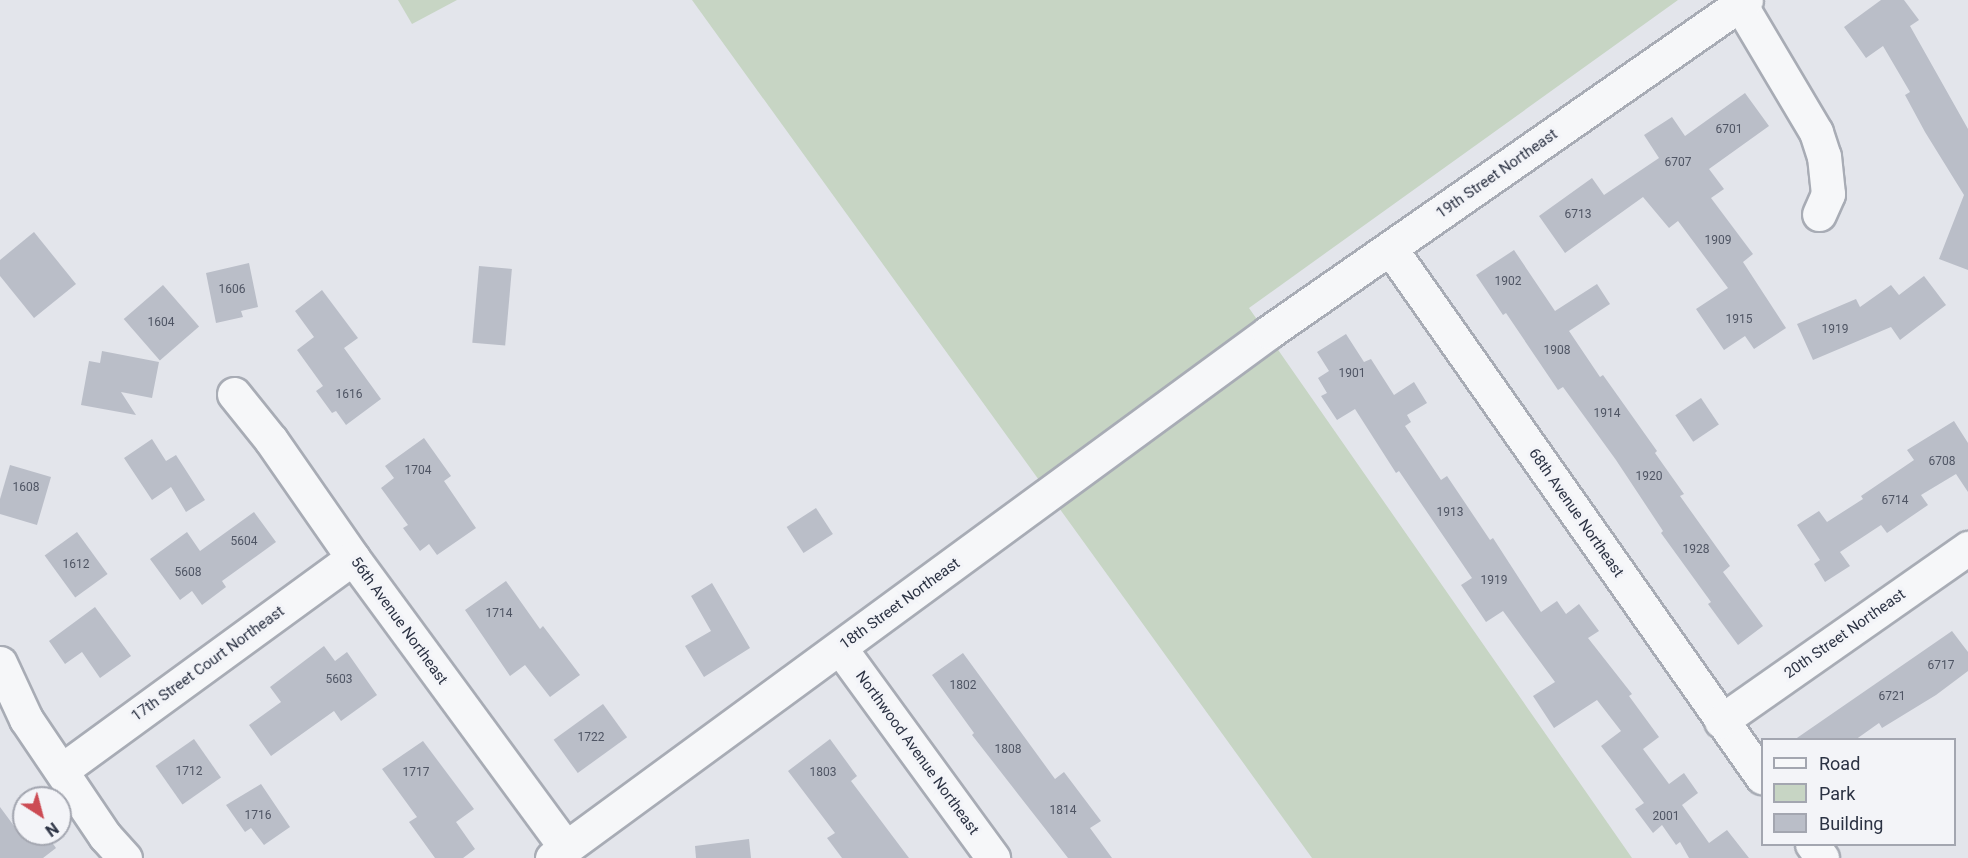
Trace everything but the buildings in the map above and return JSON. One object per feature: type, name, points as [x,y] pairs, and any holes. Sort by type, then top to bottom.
[{"type":"street","points":[[1743,2],[1816,132],[1824,156],[1828,194],[1819,214]]},
{"type":"street","name":"19th Street Northeast","points":[[1248,348],[1743,2]]},
{"type":"street","name":"68th Avenue Northeast","points":[[1390,248],[1761,776]]},
{"type":"street","name":"18th Street Northeast","points":[[559,853],[1248,348]]},
{"type":"street","name":"56th Avenue Northeast","points":[[234,394],[272,440],[559,853]]},
{"type":"street","name":"20th Street Northeast","points":[[1721,721],[1968,548]]},
{"type":"street","name":"17th Street Court Northeast","points":[[62,770],[353,558]]},
{"type":"street","name":"Northwood Avenue Northeast","points":[[840,648],[993,858]]},
{"type":"street","points":[[0,663],[26,719],[105,836],[125,858]]},
{"type":"green space","points":[[398,0],[457,0],[412,24]]},
{"type":"green space","points":[[692,0],[1678,0],[1249,308],[1632,858],[1312,858]]}]
